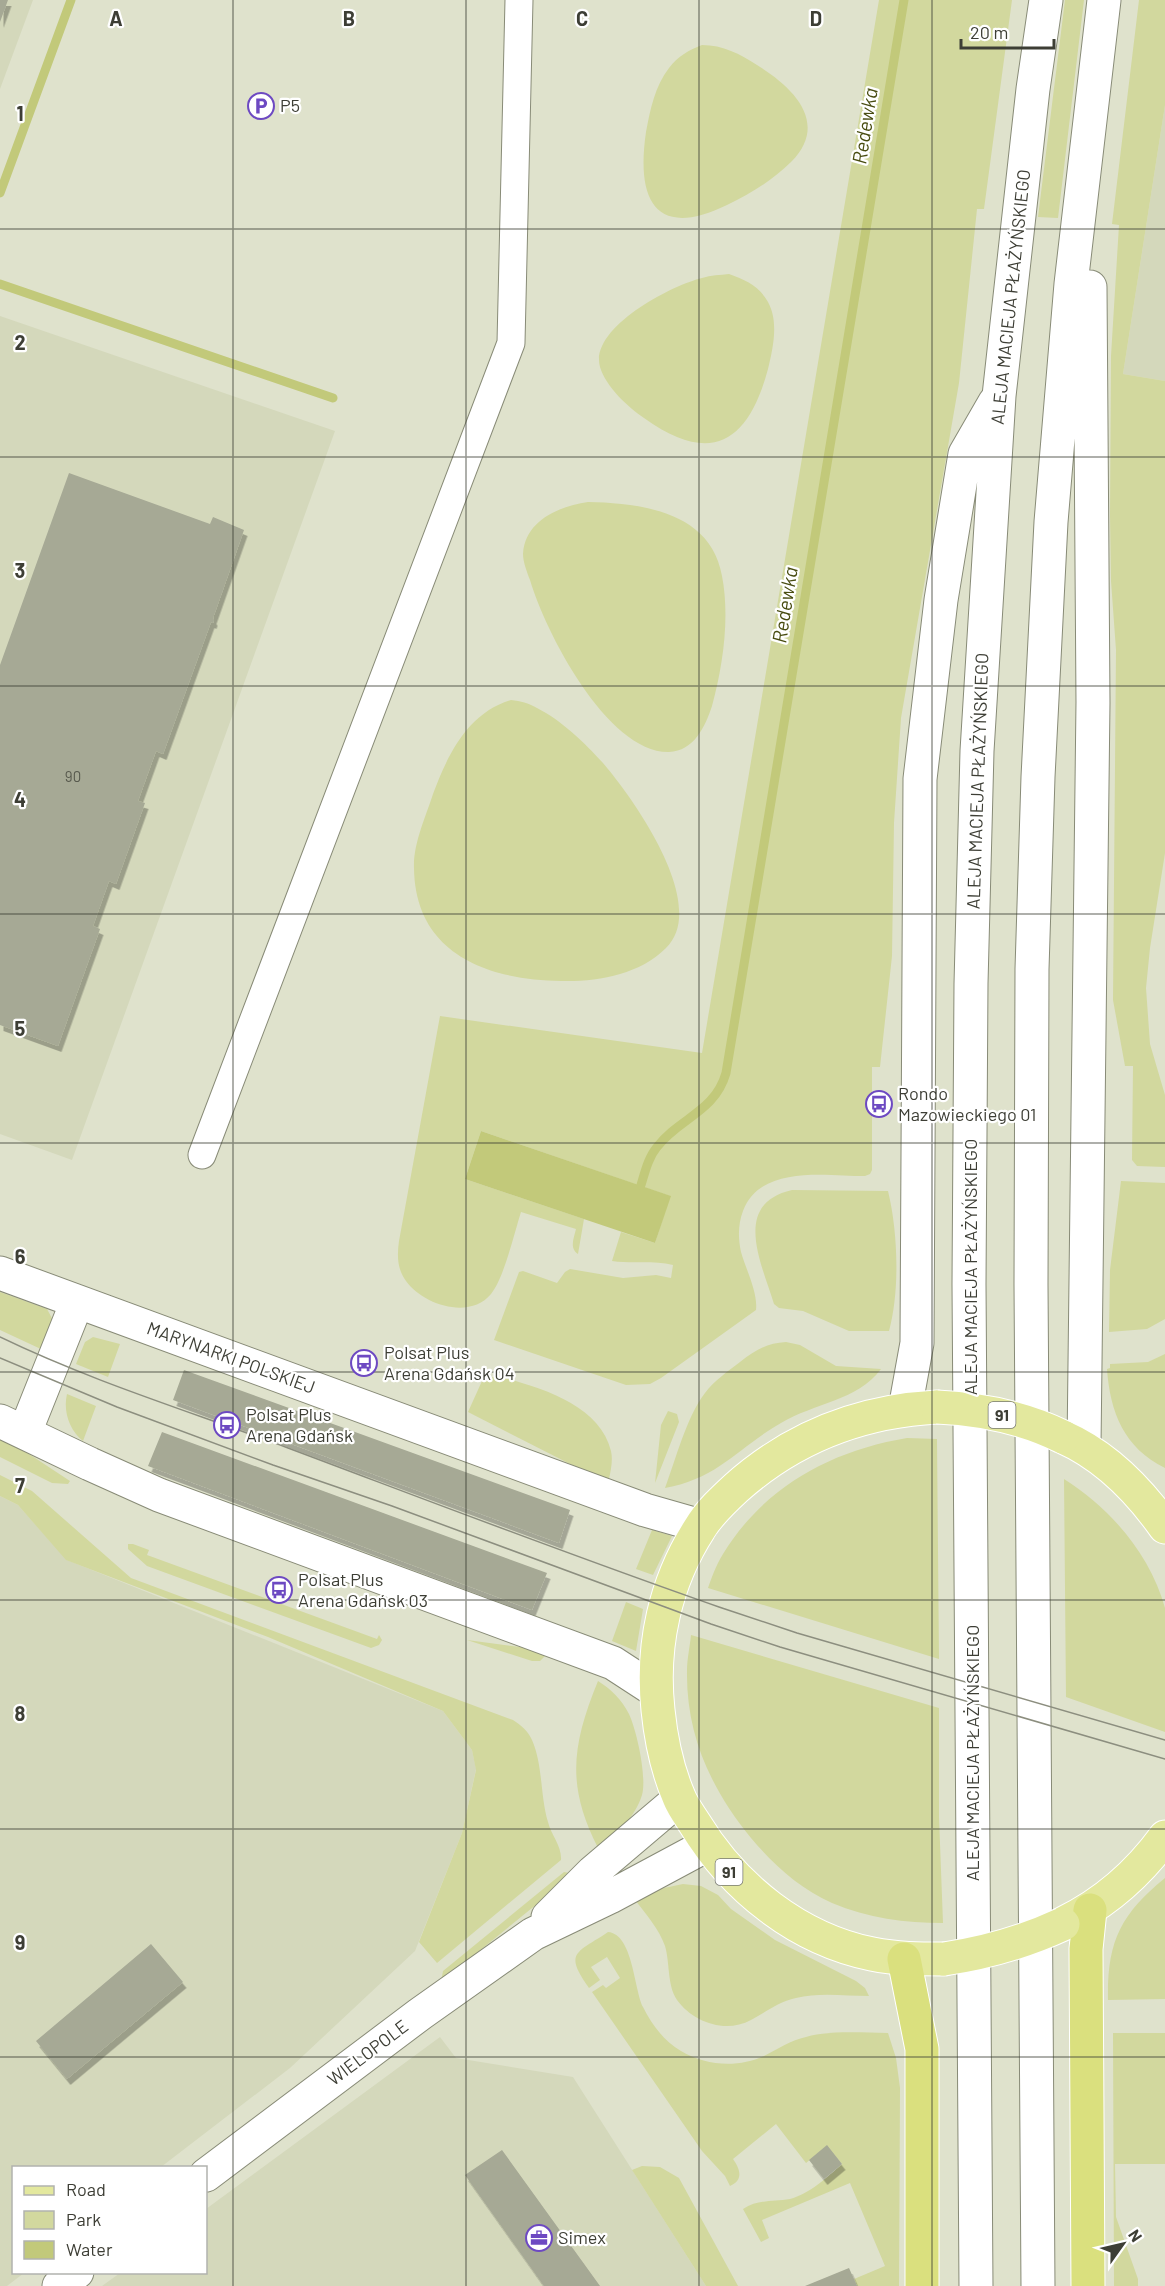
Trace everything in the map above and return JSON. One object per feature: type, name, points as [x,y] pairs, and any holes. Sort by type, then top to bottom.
[{"type":"highway","points":[[1076,1917],[1086,1949],[1088,2286]]},
{"type":"highway","points":[[904,1959],[922,2049],[921,2286]]},
{"type":"main road","name":"ALEJA MACIEJA PŁAŻYŃSKIEGO","points":[[976,2286],[969,1284],[971,996],[977,751],[999,396],[1033,89],[1046,0]]},
{"type":"main road","points":[[1038,2286],[1032,969],[1051,522],[1070,295],[1104,0]]},
{"type":"main road","points":[[1074,1441],[1093,702],[1090,290],[1085,154]]},
{"type":"main road","points":[[905,1409],[917,1343],[920,779],[924,725],[941,600],[965,454],[999,396]]},
{"type":"main road","name":"MARYNARKI POLSKIEJ","points":[[0,1273],[645,1510],[701,1526]]},
{"type":"main road","points":[[77,1302],[12,1426],[159,1495],[612,1663],[656,1691]]},
{"type":"main road","name":"91","points":[[1160,1512],[1108,1464],[1074,1441],[1011,1417],[974,1409],[938,1407],[905,1409],[849,1423],[807,1440],[777,1457],[723,1500],[701,1526],[679,1568],[665,1607],[656,1660],[656,1691],[666,1763],[680,1799],[707,1845],[752,1894],[780,1914],[808,1931],[871,1954],[904,1959],[944,1959],[969,1956],[1009,1946],[1076,1917],[1134,1873],[1165,1837]]},
{"type":"main road","name":"WIELOPOLE","points":[[207,2174],[420,2014],[532,1934],[593,1872],[680,1799]]},
{"type":"main road","name":"WIELOPOLE","points":[[532,1934],[610,1897],[707,1845]]},
{"type":"main road","points":[[59,2286],[74,2274]]},
{"type":"street","points":[[202,1155],[511,343],[519,0]]},
{"type":"shaded area","points":[[0,0],[33,0],[0,89]]},
{"type":"shaded area","points":[[1165,105],[1165,381],[1123,374]]},
{"type":"shaded area","points":[[0,316],[335,431],[72,1160],[0,1134]]},
{"type":"shaded area","points":[[0,1496],[18,1505],[67,1560],[443,1711],[472,1750],[476,1769],[462,1833],[415,1951],[290,2068],[162,2166],[12,2166],[12,2274],[23,2274],[7,2286],[0,2286]]},
{"type":"shaded area","points":[[440,2037],[456,2058],[573,2077],[706,2286],[102,2286],[119,2274],[207,2274],[207,2208]]},
{"type":"green space","points":[[879,0],[1012,0],[984,209],[977,209],[959,383],[901,718],[894,823],[892,956],[880,1067],[872,1067],[872,1170],[865,1176],[814,1175],[779,1179],[764,1186],[752,1196],[741,1216],[739,1236],[741,1252],[755,1296],[756,1310],[661,1378],[650,1384],[626,1385],[494,1340],[519,1272],[523,1271],[557,1283],[570,1269],[623,1278],[656,1275],[671,1278],[673,1265],[612,1261],[621,1232],[655,1243],[670,1196],[481,1131],[465,1179],[584,1219],[578,1254],[573,1246],[576,1229],[521,1212],[500,1278],[491,1294],[482,1302],[459,1308],[435,1303],[414,1290],[403,1276],[398,1262],[399,1241],[440,1016],[702,1053]]},
{"type":"green space","points":[[1065,0],[1084,0],[1058,218],[1038,217]]},
{"type":"green space","points":[[1139,0],[1165,0],[1165,105],[1123,374],[1165,381],[1165,853],[1146,988],[1150,1044],[1165,1095],[1165,1167],[1137,1166],[1132,1160],[1133,1066],[1125,1066],[1113,1000],[1116,650],[1111,581],[1111,356],[1119,225],[1112,224]]},
{"type":"green space","points":[[702,45],[724,48],[738,54],[783,84],[802,107],[807,120],[807,133],[802,148],[791,162],[761,186],[727,205],[702,215],[683,218],[667,215],[656,207],[648,194],[644,177],[646,132],[654,98],[664,75],[680,57]]},
{"type":"green space","points":[[729,274],[756,288],[768,302],[773,318],[774,335],[768,369],[750,415],[738,430],[724,439],[707,443],[689,441],[668,433],[644,418],[612,389],[600,367],[600,352],[607,338],[620,324],[636,310],[654,299],[689,282],[709,276]]},
{"type":"green space","points":[[588,502],[630,505],[671,515],[689,525],[704,538],[715,554],[722,576],[725,608],[724,641],[719,675],[712,706],[702,730],[692,743],[678,751],[669,752],[646,747],[623,733],[602,711],[582,685],[549,629],[525,567],[523,554],[525,542],[537,524],[556,511]]},
{"type":"green space","points":[[511,700],[527,704],[564,725],[603,763],[632,801],[662,852],[673,880],[679,906],[677,929],[666,948],[643,965],[617,975],[589,980],[561,981],[507,975],[460,956],[442,941],[427,922],[418,898],[414,859],[420,830],[433,794],[445,764],[471,725],[496,706]]},
{"type":"green space","points":[[1121,1181],[1165,1183],[1165,1319],[1147,1329],[1109,1332],[1110,1270]]},
{"type":"green space","points":[[792,1190],[888,1191],[896,1243],[895,1298],[889,1331],[849,1331],[803,1311],[779,1308],[774,1304],[758,1254],[756,1222],[762,1208],[773,1197]]},
{"type":"green space","points":[[0,1292],[47,1309],[54,1322],[43,1350],[0,1330]]},
{"type":"green space","points":[[93,1337],[120,1344],[108,1377],[76,1364],[85,1342]]},
{"type":"green space","points":[[786,1342],[800,1345],[836,1366],[881,1369],[871,1380],[848,1395],[781,1423],[714,1470],[684,1483],[665,1488],[692,1414],[709,1389],[717,1380],[756,1351],[773,1344]]},
{"type":"green space","points":[[1165,1354],[1165,1468],[1151,1460],[1129,1439],[1116,1414],[1107,1369],[1110,1368],[1110,1364],[1148,1362]]},
{"type":"green space","points":[[496,1376],[530,1385],[581,1409],[605,1435],[612,1461],[609,1479],[572,1465],[468,1412],[482,1381]]},
{"type":"green space","points":[[67,1394],[96,1406],[83,1441],[68,1420]]},
{"type":"green space","points":[[668,1411],[677,1414],[679,1422],[655,1483],[661,1425]]},
{"type":"green space","points":[[907,1438],[937,1439],[939,1659],[708,1588],[721,1558],[740,1530],[758,1509],[779,1491],[826,1463],[852,1452]]},
{"type":"green space","points":[[0,1439],[29,1454],[70,1481],[68,1484],[52,1483],[0,1457]]},
{"type":"green space","points":[[0,1475],[32,1491],[131,1578],[516,1722],[528,1734],[536,1750],[545,1812],[560,1850],[561,1860],[437,1963],[419,1942],[462,1833],[476,1770],[472,1750],[443,1711],[268,1637],[66,1560],[18,1505],[0,1496]]},
{"type":"green space","points":[[1064,1479],[1098,1504],[1127,1534],[1150,1569],[1158,1588],[1165,1608],[1165,1732],[1066,1697]]},
{"type":"green space","points":[[652,1530],[672,1536],[653,1575],[636,1569]]},
{"type":"green space","points":[[128,1544],[149,1550],[147,1555],[377,1639],[379,1635],[382,1640],[379,1645],[371,1648],[147,1566],[128,1549]]},
{"type":"green space","points":[[626,1602],[643,1609],[636,1651],[612,1641]]},
{"type":"green space","points":[[691,1635],[939,1708],[939,1817],[943,1923],[887,1919],[832,1903],[788,1875],[751,1838],[713,1781],[696,1739],[688,1695],[687,1666]]},
{"type":"green space","points":[[467,1640],[520,1647],[546,1655],[540,1661],[532,1661]]},
{"type":"green space","points":[[598,1681],[616,1695],[629,1714],[640,1754],[643,1787],[639,1803],[630,1818],[598,1848],[581,1804],[576,1765],[583,1725]]},
{"type":"green space","points":[[564,1872],[574,1874],[441,1982],[443,1971]]},
{"type":"green space","points":[[1165,1878],[1165,1999],[1108,2000],[1110,1962],[1119,1931],[1137,1905]]},
{"type":"green space","points":[[683,1884],[701,1886],[718,1895],[731,1909],[775,1940],[856,1981],[865,1988],[869,1996],[805,1996],[778,2005],[751,2020],[731,2026],[710,2024],[701,2020],[677,2000],[670,1981],[665,1946],[652,1922],[635,1900],[664,1888]]},
{"type":"green space","points":[[608,1932],[616,1935],[623,1942],[628,1952],[640,1999],[654,2026],[675,2047],[701,2060],[733,2064],[754,2060],[795,2040],[826,2033],[888,2033],[896,2058],[900,2088],[899,2286],[857,2286],[854,2279],[885,2266],[850,2183],[762,2220],[769,2238],[761,2242],[743,2209],[760,2202],[797,2197],[818,2184],[842,2164],[827,2146],[806,2163],[776,2124],[733,2159],[739,2177],[730,2186],[725,2176],[702,2151],[592,1992],[603,1985],[606,1988],[620,1978],[607,1957],[591,1967],[600,1980],[589,1988],[581,1976],[575,1960],[577,1954]]},
{"type":"green space","points":[[1113,2033],[1165,2033],[1165,2164],[1115,2164],[1116,2217],[1138,2279],[1138,2286],[1114,2286]]},
{"type":"green space","points":[[642,2166],[660,2167],[679,2178],[738,2286],[706,2286],[632,2170]]},
{"type":"water","points":[[481,1131],[671,1196],[655,1243],[465,1179]]},
{"type":"building","points":[[0,0],[8,0],[0,22]]},
{"type":"building","points":[[69,473],[210,524],[213,517],[244,530],[213,623],[211,622],[163,754],[156,751],[138,801],[145,803],[116,884],[109,881],[93,926],[100,929],[58,1046],[0,1025],[0,665]]},
{"type":"building","points":[[184,1370],[570,1510],[559,1543],[173,1400]]},
{"type":"building","points":[[162,1432],[547,1573],[532,1610],[148,1466]]},
{"type":"building","points":[[151,1944],[183,1982],[67,2079],[36,2041]]},
{"type":"building","points":[[827,2145],[842,2164],[824,2179],[809,2160]]},
{"type":"building","points":[[502,2150],[600,2286],[544,2286],[465,2175]]},
{"type":"building","points":[[849,2268],[857,2286],[805,2286]]},
{"type":"waterway","points":[[0,193],[71,0]]},
{"type":"waterway","name":"Redewka","points":[[641,1185],[649,1160],[657,1147],[714,1097],[726,1073],[904,0]]},
{"type":"waterway","points":[[0,284],[333,398]]},
{"type":"tram line","points":[[0,1337],[107,1382],[719,1607],[797,1633],[1165,1740]]},
{"type":"tram line","points":[[0,1358],[117,1407],[711,1624],[780,1647],[1165,1759]]},
{"type":"place","name":"P5","points":[[261,106]]},
{"type":"place","name":"Rondo Mazowieckiego 01","points":[[879,1104]]},
{"type":"place","name":"Polsat Plus Arena Gdańsk 04","points":[[364,1363]]},
{"type":"place","name":"Polsat Plus Arena Gdańsk","points":[[227,1425]]},
{"type":"place","name":"Polsat Plus Arena Gdańsk 03","points":[[279,1590]]},
{"type":"place","name":"Simex","points":[[539,2238]]}]
